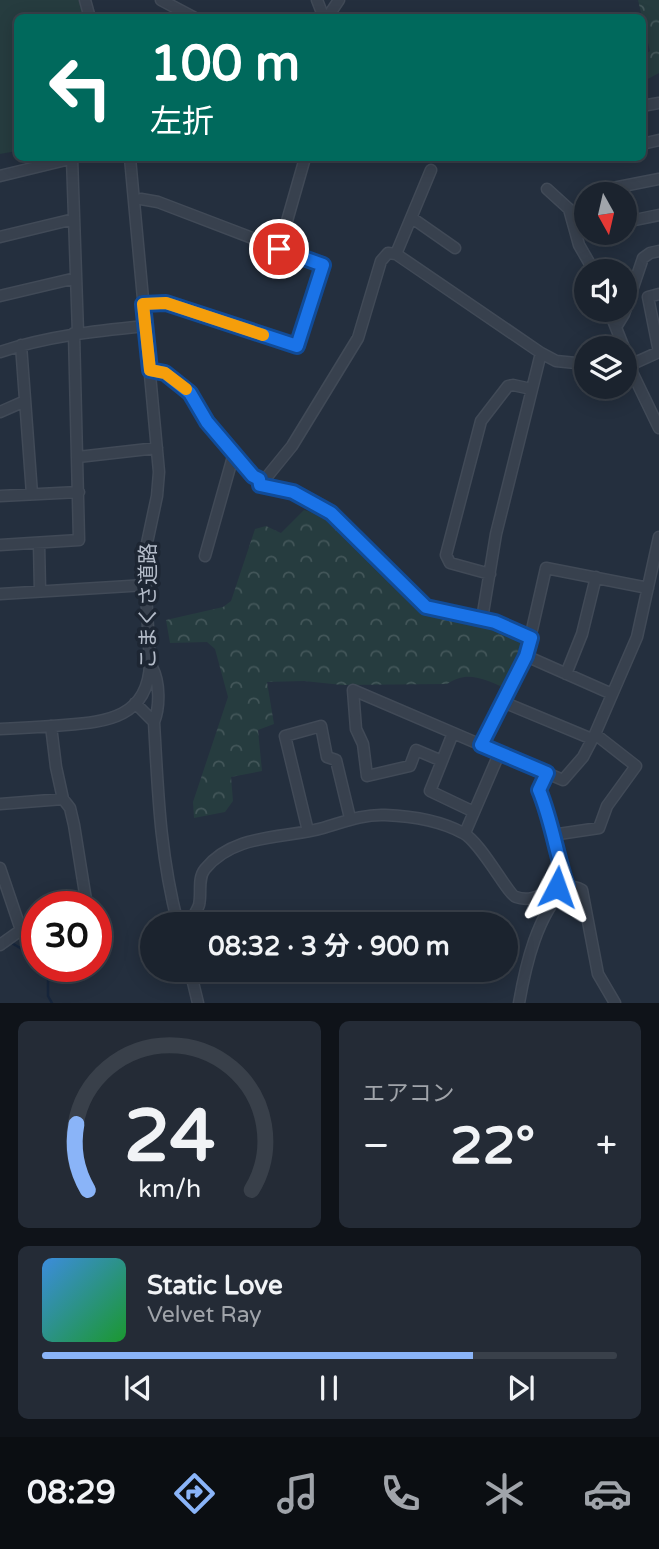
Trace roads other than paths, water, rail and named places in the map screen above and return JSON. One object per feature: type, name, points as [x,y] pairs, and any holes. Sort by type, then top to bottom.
[{"type":"street","points":[[161,0],[187,14]]},
{"type":"street","points":[[0,176],[61,161]]},
{"type":"street","points":[[0,545],[79,540],[73,161]]},
{"type":"street","name":"こまくさ道路","points":[[130,161],[157,447],[157,496],[144,557],[150,664],[142,695],[135,703]]},
{"type":"street","points":[[279,249],[304,161]]},
{"type":"street","points":[[396,254],[431,170]]},
{"type":"street","points":[[637,183],[659,179]]},
{"type":"street","points":[[547,189],[569,209],[579,245],[587,259]]},
{"type":"street","points":[[141,199],[158,202],[323,265],[297,346],[166,303],[143,304]]},
{"type":"street","points":[[637,220],[659,215]]},
{"type":"street","points":[[412,218],[455,248]]},
{"type":"street","points":[[0,237],[74,219]]},
{"type":"street","points":[[616,327],[624,314],[643,258],[649,253],[659,251]]},
{"type":"street","points":[[150,370],[165,373],[190,393],[207,422],[253,476],[266,478],[292,446],[358,338],[381,261],[388,254],[396,254],[556,361],[574,363]]},
{"type":"street","points":[[0,296],[76,278]]},
{"type":"street","points":[[637,363],[659,352],[648,296],[659,294]]},
{"type":"street","points":[[614,322],[619,336]]},
{"type":"street","points":[[0,352],[76,333],[145,326]]},
{"type":"street","points":[[21,345],[32,494]]},
{"type":"street","points":[[482,619],[496,534],[541,352]]},
{"type":"street","points":[[637,378],[659,428]]},
{"type":"street","points":[[490,574],[450,563],[446,555],[481,421],[508,386],[513,384],[531,389]]},
{"type":"street","points":[[0,412],[25,401]]},
{"type":"street","points":[[78,457],[157,447]]},
{"type":"street","points":[[205,556],[234,453]]},
{"type":"street","points":[[259,479],[260,485],[293,492],[331,513],[426,607],[482,619],[531,638]]},
{"type":"street","points":[[0,496],[79,492]]},
{"type":"street","points":[[442,761],[416,750],[410,766],[367,776],[363,744],[356,729],[353,690],[563,780],[583,757],[637,637],[659,537]]},
{"type":"street","points":[[38,542],[40,592]]},
{"type":"street","points":[[481,745],[526,656],[546,568],[648,588]]},
{"type":"street","points":[[566,674],[582,634],[596,577]]},
{"type":"street","points":[[0,594],[146,585]]},
{"type":"street","points":[[526,656],[612,694]]},
{"type":"street","points":[[150,664],[155,673],[157,687],[158,707],[154,722],[163,856],[175,912]]},
{"type":"street","points":[[503,702],[593,737],[636,766],[607,806],[599,828],[552,835]]},
{"type":"street","points":[[0,729],[109,720],[135,703],[154,722]]},
{"type":"street","points":[[51,726],[56,767],[63,799],[70,808],[74,825],[85,891]]},
{"type":"street","points":[[308,831],[285,736],[321,726],[327,757],[335,760],[350,818]]},
{"type":"street","points":[[453,733],[430,791],[474,812]]},
{"type":"street","points":[[465,833],[499,754]]},
{"type":"street","points":[[547,773],[539,790],[567,886]]},
{"type":"street","points":[[0,804],[63,799]]},
{"type":"street","points":[[195,912],[199,905],[201,876],[217,858],[240,845],[276,835],[308,831],[350,818],[384,815],[411,818],[465,833],[497,870],[512,896],[531,899],[557,887],[567,886],[582,890],[598,974],[615,1003]]},
{"type":"street","points":[[0,868],[21,930],[0,945]]},
{"type":"street","points":[[519,1003],[542,922],[567,886]]},
{"type":"street","points":[[193,982],[198,1003]]},
{"type":"waterway","points":[[10,942],[21,949]]},
{"type":"waterway","points":[[48,982],[48,996],[52,1003]]}]
